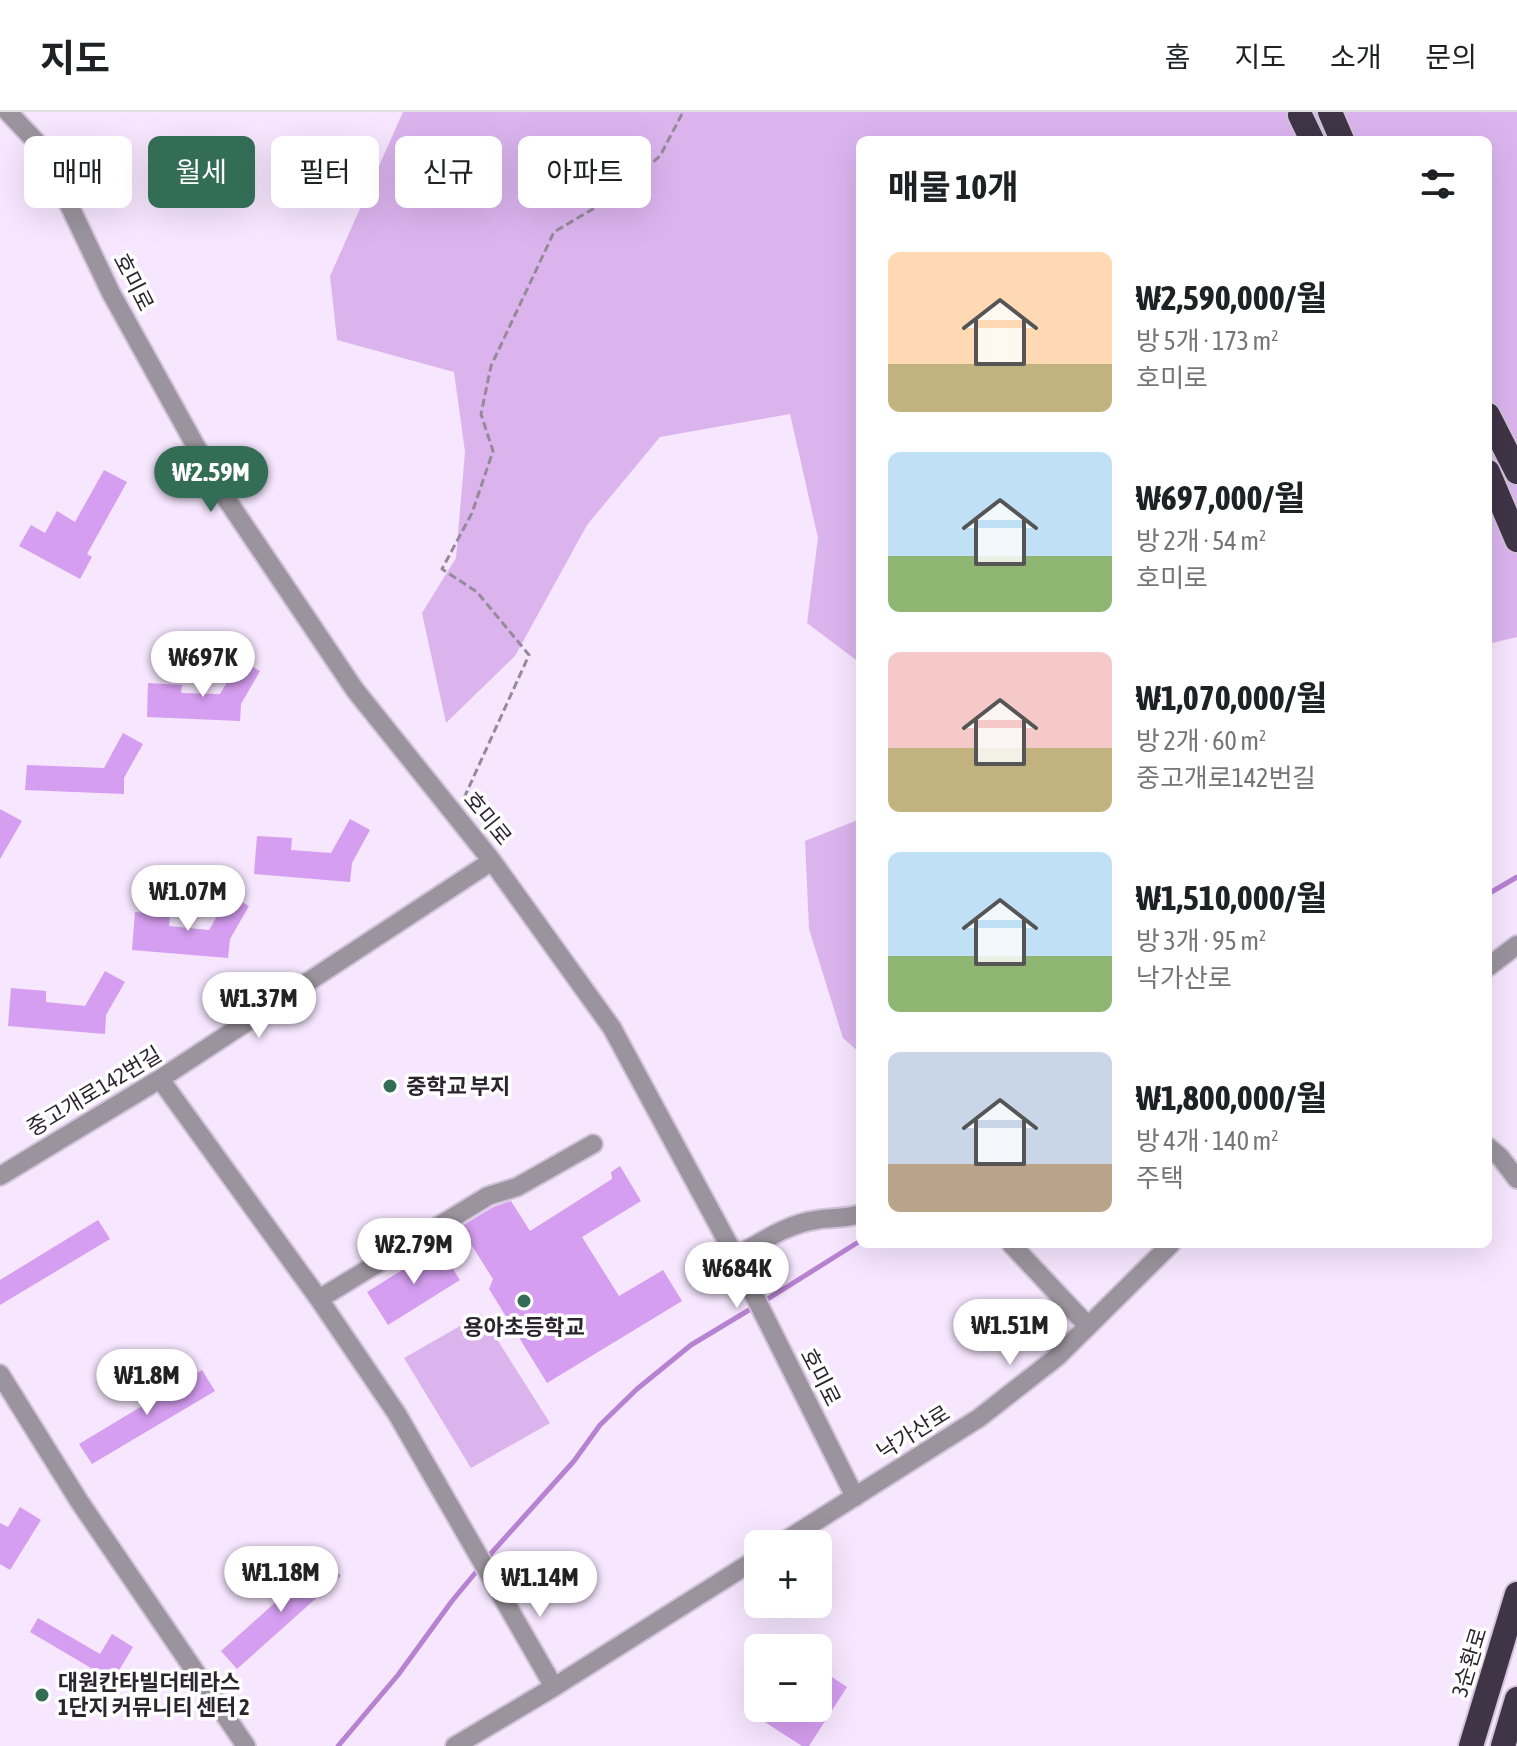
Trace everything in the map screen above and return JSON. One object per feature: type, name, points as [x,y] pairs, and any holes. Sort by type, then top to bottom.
[{"type":"highway","points":[[1330,112],[1340,136]]},
{"type":"highway","points":[[1300,115],[1310,136]]},
{"type":"highway","points":[[1492,422],[1517,472]]},
{"type":"highway","points":[[1492,481],[1517,540]]},
{"type":"highway","name":"3순환로","points":[[1471,1746],[1517,1594]]},
{"type":"highway","points":[[1503,1746],[1517,1699]]},
{"type":"street","name":"호미로","points":[[8,112],[42,148],[111,293],[219,488],[355,690],[492,861],[612,1028],[735,1257],[855,1497]]},
{"type":"street","name":"중고개로142번길","points":[[0,1176],[160,1079],[492,861]]},
{"type":"street","points":[[1492,964],[1517,945]]},
{"type":"street","points":[[160,1079],[319,1299],[397,1414],[554,1687]]},
{"type":"street","points":[[319,1299],[488,1196],[517,1187],[593,1144]]},
{"type":"street","points":[[1492,1150],[1517,1179]]},
{"type":"street","points":[[735,1257],[775,1233],[814,1220],[856,1215]]},
{"type":"street","points":[[1015,1248],[1088,1326]]},
{"type":"street","name":"낙가산로","points":[[855,1497],[979,1418],[1057,1357],[1167,1248]]},
{"type":"street","points":[[0,1374],[79,1501],[246,1746]]},
{"type":"street","points":[[802,1530],[855,1497]]},
{"type":"street","points":[[455,1746],[744,1567]]},
{"type":"path","points":[[456,816],[529,655],[477,592],[442,569],[472,513],[493,451],[481,414],[491,366],[554,232],[613,197],[660,156],[683,112]]},
{"type":"shaded area","points":[[403,112],[1517,112],[1517,637],[1492,643],[1492,136],[856,136],[856,660],[807,623],[818,538],[790,414],[660,437],[587,525],[515,656],[446,723],[422,613],[456,558],[465,452],[454,372],[337,340],[330,276],[360,208],[379,208],[379,166]]},
{"type":"shaded area","points":[[856,821],[856,1049],[843,1038],[809,929],[805,841]]},
{"type":"shaded area","points":[[481,1314],[550,1423],[471,1468],[404,1358]]},
{"type":"building","points":[[104,470],[127,482],[87,554],[92,557],[80,579],[19,546],[31,525],[45,533],[57,511],[75,522]]},
{"type":"building","points":[[240,660],[260,671],[241,704],[240,721],[147,717],[148,683],[182,685],[181,693],[220,694]]},
{"type":"building","points":[[123,733],[143,744],[124,778],[124,794],[25,790],[27,765],[104,768]]},
{"type":"building","points":[[0,809],[22,821],[0,859]]},
{"type":"building","points":[[350,819],[370,830],[352,863],[350,882],[254,874],[257,836],[292,838],[291,850],[331,853]]},
{"type":"building","points":[[229,895],[249,906],[230,939],[228,958],[132,950],[135,912],[170,915],[169,926],[209,930]]},
{"type":"building","points":[[105,971],[125,982],[106,1015],[105,1034],[8,1026],[11,988],[46,991],[46,1002],[85,1006]]},
{"type":"building","points":[[620,1166],[641,1201],[582,1237],[619,1296],[663,1270],[682,1301],[547,1383],[489,1289],[493,1279],[460,1227],[493,1207],[511,1201],[530,1231],[612,1179],[611,1172]]},
{"type":"building","points":[[98,1220],[110,1239],[0,1305],[0,1280]]},
{"type":"building","points":[[439,1247],[460,1280],[388,1325],[367,1292]]},
{"type":"building","points":[[202,1370],[215,1391],[92,1464],[79,1444]]},
{"type":"building","points":[[20,1507],[41,1520],[10,1570],[0,1564],[0,1523],[8,1527]]},
{"type":"building","points":[[325,1558],[341,1576],[237,1669],[221,1651]]},
{"type":"building","points":[[38,1618],[100,1654],[112,1634],[133,1647],[103,1697],[81,1684],[91,1668],[30,1632]]},
{"type":"building","points":[[832,1677],[847,1687],[832,1710]]},
{"type":"building","points":[[765,1722],[824,1722],[809,1746],[802,1746]]},
{"type":"waterway","points":[[1492,892],[1517,877]]},
{"type":"waterway","points":[[763,1302],[856,1244]]},
{"type":"waterway","points":[[487,1558],[574,1461],[600,1425],[637,1389],[691,1345],[754,1307]]},
{"type":"waterway","points":[[338,1746],[398,1675],[481,1566]]},
{"type":"place","name":"중학교 부지","points":[[390,1086]]},
{"type":"place","name":"용아초등학교","points":[[524,1301]]},
{"type":"place","name":"대원칸타빌더테라스 1단지 커뮤니티 센터 2","points":[[42,1695]]}]
